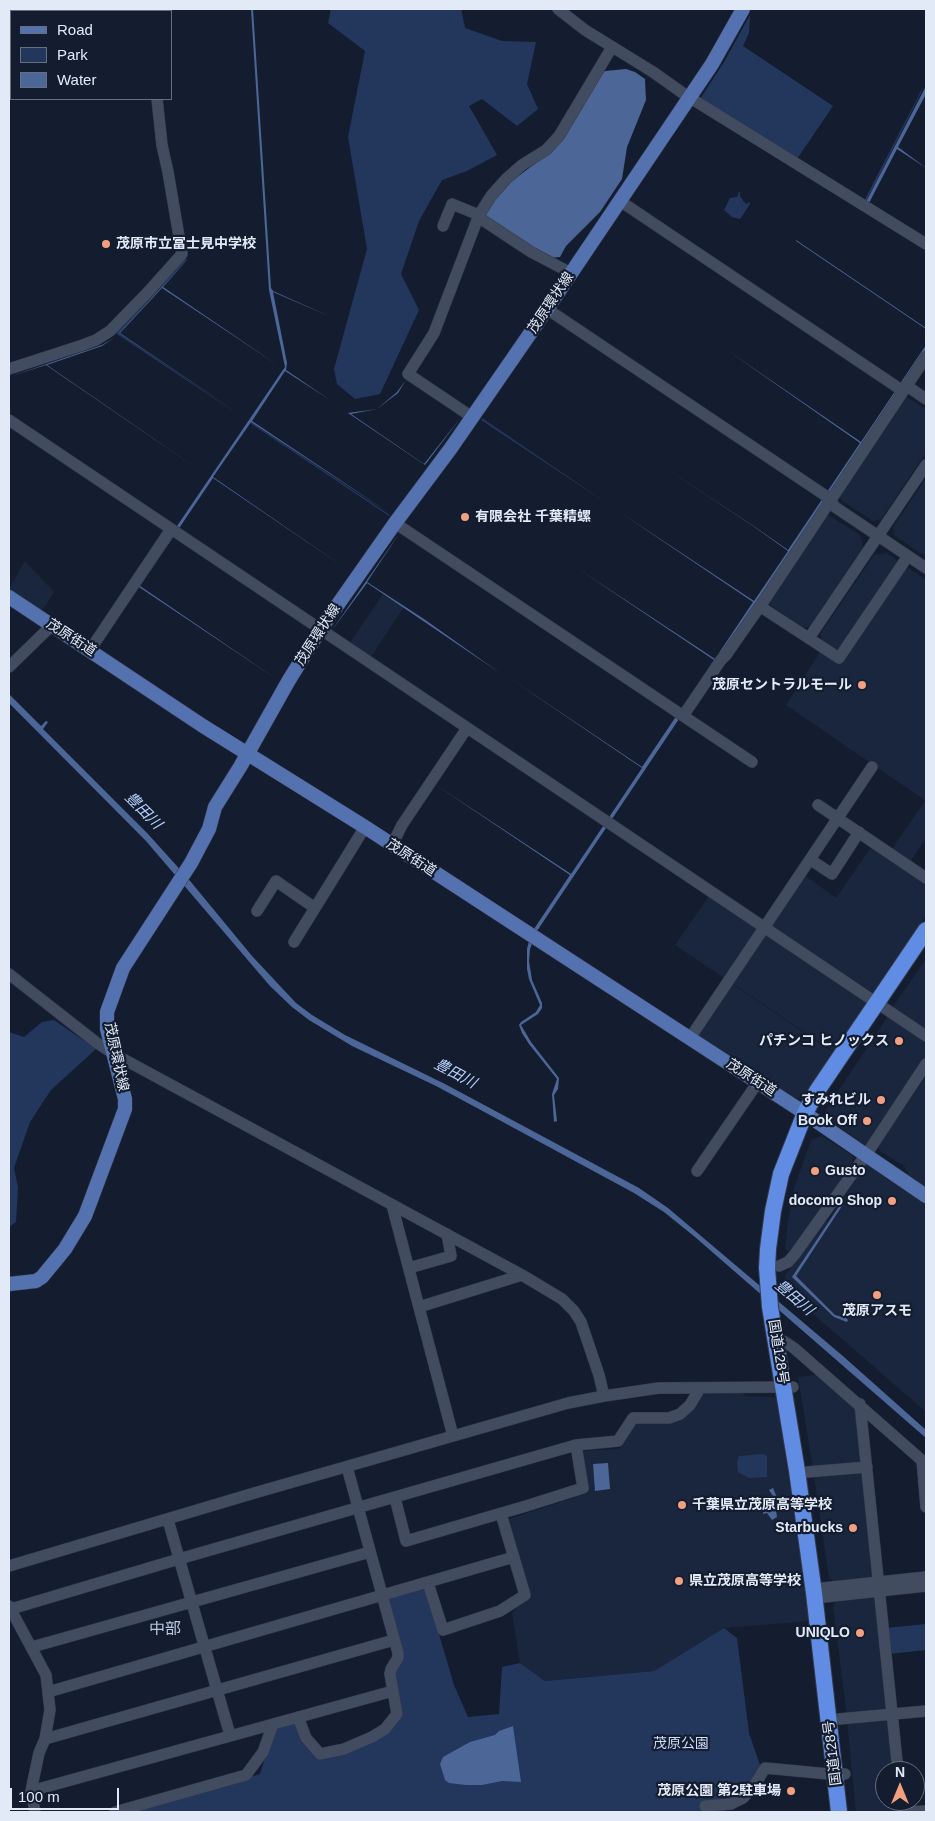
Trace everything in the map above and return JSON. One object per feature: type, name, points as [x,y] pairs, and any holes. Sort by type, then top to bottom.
[{"type":"highway","name":"国道128号","points":[[881,1006],[926,930]]},
{"type":"highway","name":"国道128号","points":[[839,1812],[839,1719],[780,1335],[770,1230],[775,1196],[787,1156],[809,1116],[817,1091],[926,947]]},
{"type":"highway","name":"国道128号","points":[[788,1388],[807,1472],[840,1774],[849,1812]]},
{"type":"main road","name":"茂原環状線","points":[[9,1284],[36,1281],[42,1277],[65,1249],[85,1216],[124,1109],[125,1099],[107,1029],[107,1012],[123,968],[190,864],[209,829],[215,807],[320,630],[547,309],[690,98],[722,48],[743,9]]},
{"type":"main road","name":"茂原街道","points":[[9,597],[203,726],[365,827],[758,1082],[926,1196]]},
{"type":"street","points":[[558,9],[585,30],[690,98],[926,244]]},
{"type":"street","points":[[472,417],[408,374],[434,333],[478,216],[491,196],[506,179],[522,165],[546,150],[559,136],[612,47]]},
{"type":"street","points":[[9,369],[96,340],[110,331],[182,254],[162,145],[156,100]]},
{"type":"street","points":[[620,201],[905,388],[926,399]]},
{"type":"street","points":[[443,226],[452,204],[478,216],[531,252],[571,273]]},
{"type":"street","points":[[547,309],[829,498],[834,506],[926,568]]},
{"type":"street","points":[[684,716],[721,660],[759,608],[926,357]]},
{"type":"street","points":[[9,420],[926,1036]]},
{"type":"street","points":[[809,638],[926,465]]},
{"type":"street","points":[[395,523],[752,762]]},
{"type":"street","points":[[90,650],[171,529]]},
{"type":"street","points":[[759,608],[764,609],[839,658],[908,556]]},
{"type":"street","points":[[9,667],[51,626]]},
{"type":"street","points":[[392,845],[398,830],[467,728]]},
{"type":"street","points":[[690,1038],[872,767]]},
{"type":"street","points":[[818,805],[926,878]]},
{"type":"street","points":[[294,942],[365,827]]},
{"type":"street","points":[[811,860],[832,874],[859,832]]},
{"type":"street","points":[[257,911],[276,882],[315,908]]},
{"type":"street","points":[[9,974],[97,1043],[114,1054],[522,1275],[562,1299],[574,1310],[581,1322],[604,1396]]},
{"type":"street","points":[[775,1274],[795,1254],[926,1064]]},
{"type":"street","points":[[697,1171],[758,1082]]},
{"type":"street","points":[[392,1205],[453,1436]]},
{"type":"street","points":[[408,1268],[451,1256],[447,1234]]},
{"type":"street","points":[[419,1307],[522,1275]]},
{"type":"street","points":[[780,1335],[924,1462],[926,1507]]},
{"type":"street","points":[[9,1566],[568,1404],[604,1396],[659,1388],[788,1388]]},
{"type":"street","points":[[35,1812],[31,1791],[39,1752],[45,1740],[50,1710],[46,1675],[10,1608],[576,1445],[618,1441],[633,1418],[669,1418],[680,1414],[690,1405],[700,1388]]},
{"type":"street","points":[[860,1404],[897,1761]]},
{"type":"street","points":[[395,1498],[406,1541],[501,1514],[583,1488],[576,1445]]},
{"type":"street","points":[[298,1717],[306,1738],[320,1754],[344,1748],[372,1737],[385,1729],[397,1714],[390,1674],[398,1658],[347,1467]]},
{"type":"street","points":[[807,1472],[867,1467]]},
{"type":"street","points":[[428,1582],[443,1630],[500,1611],[525,1596],[501,1514]]},
{"type":"street","points":[[168,1520],[230,1735]]},
{"type":"street","points":[[32,1647],[370,1552]]},
{"type":"street","points":[[48,1692],[514,1558]]},
{"type":"street","points":[[820,1592],[879,1586],[926,1577]]},
{"type":"street","points":[[879,1586],[926,1586]]},
{"type":"street","points":[[45,1740],[394,1640]]},
{"type":"street","points":[[31,1791],[393,1691]]},
{"type":"street","points":[[839,1719],[926,1711]]},
{"type":"street","points":[[115,1812],[246,1775],[263,1752],[273,1724]]},
{"type":"street","points":[[706,1806],[731,1804],[743,1798],[754,1786],[765,1768],[840,1774]]},
{"type":"shaded area","points":[[905,396],[926,409],[926,453],[881,519],[873,521],[841,500],[839,493]]},
{"type":"shaded area","points":[[926,478],[926,557],[894,535],[893,527]]},
{"type":"shaded area","points":[[827,514],[860,535],[863,547],[809,627],[803,628],[768,603]]},
{"type":"shaded area","points":[[887,553],[897,560],[898,566],[843,648],[835,650],[822,641],[820,634],[874,555]]},
{"type":"shaded area","points":[[25,561],[54,592],[42,611],[9,589]]},
{"type":"shaded area","name":"茂原セントラルモール","points":[[909,568],[926,580],[926,801],[786,705],[820,652],[840,665],[903,570]]},
{"type":"shaded area","points":[[383,594],[404,607],[370,658],[349,644]]},
{"type":"shaded area","points":[[925,801],[926,838],[910,862],[891,850]]},
{"type":"shaded area","points":[[872,846],[926,882],[926,916],[874,993],[768,925],[803,874],[836,898]]},
{"type":"shaded area","points":[[709,896],[761,930],[727,980],[675,945]]},
{"type":"shaded area","points":[[765,933],[868,1002],[834,1052],[732,983]]},
{"type":"shaded area","points":[[926,959],[926,1031],[892,1008]]},
{"type":"shaded area","points":[[731,983],[834,1053],[805,1097],[796,1098],[697,1035]]},
{"type":"shaded area","points":[[888,1016],[926,1041],[926,1058],[867,1146],[827,1119],[825,1111]]},
{"type":"shaded area","points":[[926,1076],[926,1188],[910,1177],[904,1166],[880,1151],[878,1147]]},
{"type":"shaded area","points":[[822,1136],[853,1156],[852,1163],[793,1251],[787,1251],[785,1249],[788,1222],[794,1188],[811,1140]]},
{"type":"shaded area","points":[[866,1164],[926,1205],[926,1412],[811,1312],[797,1288],[794,1290],[804,1305],[785,1281],[785,1276],[815,1231],[828,1220]]},
{"type":"shaded area","points":[[821,1374],[856,1404],[863,1464],[813,1469],[798,1377]]},
{"type":"shaded area","points":[[705,1392],[742,1393],[746,1396],[774,1397],[777,1400],[810,1621],[724,1628],[654,1671],[545,1681],[520,1663],[512,1613],[525,1598],[503,1521],[588,1493],[582,1451],[619,1449],[636,1424],[681,1420]]},
{"type":"shaded area","points":[[864,1469],[873,1577],[833,1581],[829,1578],[814,1476]]},
{"type":"shaded area","points":[[873,1597],[878,1601],[890,1713],[847,1717],[833,1606],[837,1601]]},
{"type":"shaded area","points":[[890,1716],[895,1761],[875,1761],[875,1811],[900,1812],[856,1812],[847,1721]]},
{"type":"green space","points":[[331,9],[461,9],[465,28],[502,41],[536,42],[527,84],[538,109],[517,126],[482,99],[469,106],[497,155],[467,171],[442,180],[419,221],[401,274],[419,310],[380,394],[355,399],[337,384],[334,369],[367,249],[348,137],[365,51],[328,23]]},
{"type":"green space","points":[[750,15],[749,33],[743,46],[833,106],[797,159],[700,99],[724,62]]},
{"type":"green space","points":[[923,89],[866,202],[864,201],[921,91]]},
{"type":"green space","points":[[739,192],[744,202],[747,204],[749,202],[750,204],[740,219],[732,217],[724,210],[730,198],[737,197]]},
{"type":"green space","points":[[188,259],[119,333],[243,418],[117,334],[116,330],[182,260]]},
{"type":"green space","points":[[482,418],[611,506],[481,420]]},
{"type":"green space","points":[[251,422],[390,515],[250,423]]},
{"type":"green space","points":[[54,1020],[96,1049],[51,1090],[30,1122],[14,1168],[18,1187],[16,1222],[9,1227],[9,1032],[24,1037],[42,1022]]},
{"type":"green space","points":[[763,1454],[767,1456],[767,1477],[749,1478],[738,1472],[737,1462],[739,1456]]},
{"type":"green space","name":"茂原公園","points":[[426,1590],[454,1685],[468,1717],[499,1714],[502,1667],[520,1663],[545,1681],[654,1671],[724,1628],[737,1638],[749,1733],[761,1768],[752,1785],[726,1803],[726,1812],[131,1812],[260,1774],[275,1727],[296,1723],[301,1742],[313,1754],[325,1756],[391,1725],[392,1676],[401,1660],[388,1599]]},
{"type":"green space","points":[[926,1624],[926,1650],[889,1654],[886,1628]]},
{"type":"water","points":[[251,9],[253,9],[271,288],[273,291],[331,317],[273,292],[287,363],[286,370],[330,400],[285,371],[252,421],[391,514],[251,422],[213,477],[348,570],[213,478],[140,586],[278,680],[139,587],[98,647],[175,529],[285,367],[269,290]]},
{"type":"water","points":[[626,69],[635,72],[645,79],[646,100],[627,147],[622,179],[600,212],[566,246],[560,257],[549,258],[485,216],[486,213],[491,204],[512,181],[562,141],[602,74],[605,71]]},
{"type":"water","points":[[926,86],[926,94],[898,147],[926,168],[897,149],[869,203],[866,202]]},
{"type":"water","points":[[796,241],[926,328],[926,329]]},
{"type":"water","points":[[188,259],[163,287],[279,366],[162,288],[120,333],[244,417],[119,333]]},
{"type":"water","points":[[114,338],[102,346],[47,365],[205,474],[46,365],[9,377],[102,345]]},
{"type":"water","points":[[926,345],[926,350],[537,931],[530,949],[529,961],[532,980],[542,1003],[542,1008],[538,1014],[521,1025],[531,1042],[559,1078],[558,1089],[554,1095],[557,1121],[554,1122],[552,1094],[557,1079],[529,1044],[519,1025],[536,1012],[540,1005],[529,979],[527,969],[529,941],[534,929],[570,875],[433,783],[571,874],[642,768],[505,675],[642,767],[714,660],[577,568],[715,659],[753,602],[618,511],[754,601],[788,551],[650,458],[755,527],[788,550],[860,443],[724,348],[861,442]]},
{"type":"water","points":[[406,380],[398,393],[377,409],[397,392]]},
{"type":"water","points":[[377,409],[351,414],[424,464],[462,416],[425,465],[348,413]]},
{"type":"water","points":[[401,531],[367,582],[424,619],[500,673],[367,583],[330,633]]},
{"type":"water","points":[[9,694],[41,726],[46,721],[48,722],[43,729],[147,833],[186,876],[252,956],[296,1003],[345,1035],[445,1084],[639,1188],[668,1208],[844,1357],[926,1430],[926,1438],[664,1212],[634,1193],[436,1086],[352,1046],[309,1020],[292,1007],[270,986],[146,841],[9,703]]},
{"type":"water","points":[[842,1202],[844,1203],[796,1276],[835,1315],[846,1318],[847,1322],[834,1317],[792,1277]]},
{"type":"water","points":[[608,1463],[610,1489],[595,1491],[593,1464]]},
{"type":"water","points":[[773,1488],[778,1500],[783,1505],[776,1510],[777,1517],[772,1520],[767,1513],[763,1514],[763,1510],[771,1509],[776,1505],[775,1499],[769,1490]]},
{"type":"water","points":[[513,1726],[521,1782],[502,1781],[482,1785],[466,1785],[449,1783],[445,1780],[440,1764],[443,1757],[470,1742],[495,1735],[499,1731]]},
{"type":"place","name":"茂原市立冨士見中学校","points":[[106,244]]},
{"type":"place","name":"有限会社 千葉精螺","points":[[465,517]]},
{"type":"place","name":"茂原セントラルモール","points":[[862,685]]},
{"type":"place","name":"パチンコ ヒノックス","points":[[899,1041]]},
{"type":"place","name":"すみれビル","points":[[881,1100]]},
{"type":"place","name":"Book Off","points":[[867,1121]]},
{"type":"place","name":"Gusto","points":[[815,1171]]},
{"type":"place","name":"docomo Shop","points":[[892,1201]]},
{"type":"place","name":"茂原アスモ","points":[[877,1295]]},
{"type":"place","name":"千葉県立茂原高等学校","points":[[682,1505]]},
{"type":"place","name":"Starbucks","points":[[853,1528]]},
{"type":"place","name":"県立茂原高等学校","points":[[679,1581]]},
{"type":"place","name":"UNIQLO","points":[[860,1633]]},
{"type":"place","name":"茂原公園 第2駐車場","points":[[791,1791]]},
{"type":"district","name":"中部","points":[[165,1630]]},
{"type":"water label","name":"豊田川","points":[[143,811]]},
{"type":"water label","name":"豊田川","points":[[455,1074]]},
{"type":"water label","name":"豊田川","points":[[794,1298]]}]
